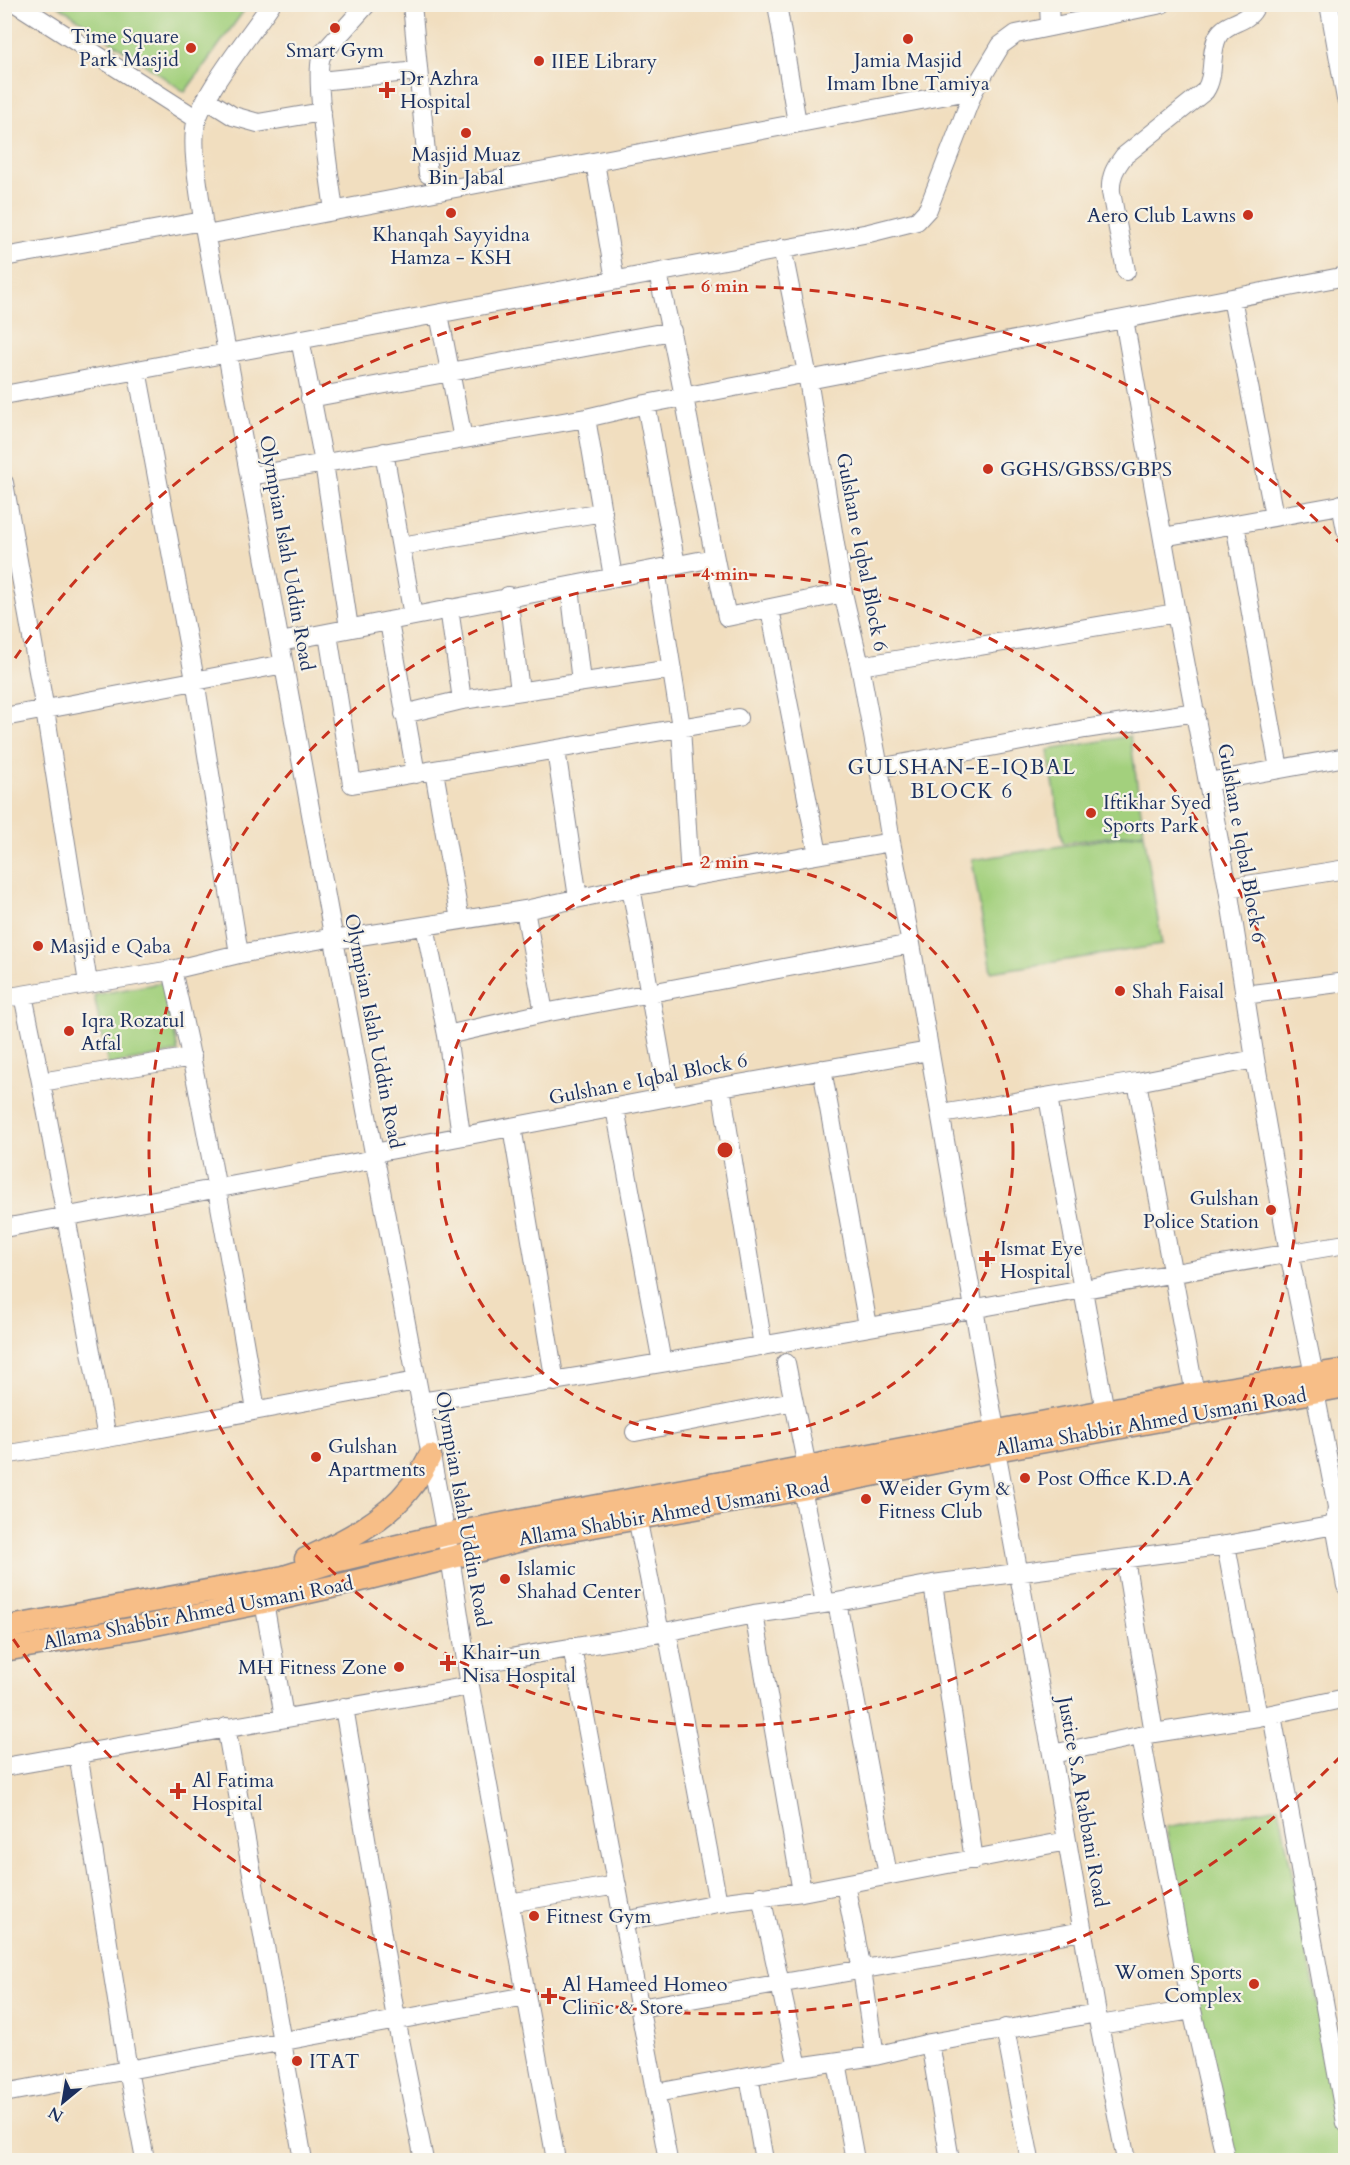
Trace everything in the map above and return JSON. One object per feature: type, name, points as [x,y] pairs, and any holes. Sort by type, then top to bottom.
[{"type":"main road","name":"Allama Shabbir Ahmed Usmani Road","points":[[4,1628],[284,1577],[335,1561],[444,1535],[807,1467],[995,1440],[1314,1383],[1346,1370]]},
{"type":"main road","name":"Allama Shabbir Ahmed Usmani Road","points":[[4,1650],[136,1628],[349,1584],[537,1536],[802,1489],[1104,1411],[1195,1394],[1314,1383],[1346,1386]]},
{"type":"main road","points":[[284,1577],[306,1559],[350,1535],[392,1506],[410,1489],[430,1456]]},
{"type":"street","points":[[17,4],[197,119],[206,99],[271,4]]},
{"type":"street","points":[[334,211],[322,112],[320,57],[367,4]]},
{"type":"street","points":[[412,4],[428,174]]},
{"type":"street","points":[[777,4],[797,123]]},
{"type":"street","points":[[1049,4],[1050,26]]},
{"type":"street","points":[[4,395],[615,280],[658,274],[782,248],[869,233],[917,221],[928,209],[974,90],[1000,45],[1016,34],[1162,4]]},
{"type":"street","points":[[1126,271],[1111,192],[1110,181],[1114,169],[1124,156],[1205,91],[1210,84],[1216,39],[1226,27],[1247,18],[1254,9],[1254,4]]},
{"type":"street","points":[[1329,4],[1346,99]]},
{"type":"street","points":[[320,81],[417,71]]},
{"type":"street","points":[[4,256],[334,211],[974,90]]},
{"type":"street","points":[[206,99],[233,116],[258,123],[322,112]]},
{"type":"street","name":"Olympian Islah Uddin Road","points":[[197,119],[195,139],[204,228],[444,1535],[450,1557],[470,1686],[556,2160]]},
{"type":"street","points":[[595,162],[615,280]]},
{"type":"street","name":"Gulshan e Iqbal Block 6","points":[[782,248],[808,377],[843,592],[860,666],[911,944],[995,1440]]},
{"type":"street","points":[[658,274],[672,331],[727,616],[770,609],[843,592]]},
{"type":"street","points":[[250,476],[586,418],[683,397],[808,377],[1232,298],[1344,283]]},
{"type":"street","points":[[1232,298],[1274,516]]},
{"type":"street","points":[[439,314],[463,439]]},
{"type":"street","name":"Gulshan e Iqbal Block 6","points":[[1124,319],[1176,614],[1228,888],[1244,995],[1289,1253],[1339,1513],[1346,1586]]},
{"type":"street","points":[[310,398],[672,331]]},
{"type":"street","points":[[300,339],[324,463],[350,628]]},
{"type":"street","points":[[137,370],[195,680],[239,954]]},
{"type":"street","points":[[646,404],[676,565]]},
{"type":"street","points":[[586,418],[613,577]]},
{"type":"street","points":[[384,452],[413,616]]},
{"type":"street","points":[[4,483],[45,710],[88,983]]},
{"type":"street","points":[[1163,537],[1343,504],[1346,530]]},
{"type":"street","points":[[401,546],[603,512]]},
{"type":"street","points":[[1235,524],[1279,769]]},
{"type":"street","points":[[280,642],[389,622],[508,596],[714,558]]},
{"type":"street","points":[[656,570],[681,727],[690,878]]},
{"type":"street","points":[[570,586],[580,682]]},
{"type":"street","points":[[508,596],[520,692]]},
{"type":"street","points":[[449,608],[462,700]]},
{"type":"street","points":[[770,609],[818,854]]},
{"type":"street","points":[[860,666],[1176,614]]},
{"type":"street","points":[[389,622],[404,714],[425,773],[460,920]]},
{"type":"street","points":[[327,634],[352,784],[738,718]]},
{"type":"street","points":[[4,717],[284,664]]},
{"type":"street","points":[[404,714],[462,700],[672,669]]},
{"type":"street","points":[[879,768],[1085,729],[1196,712]]},
{"type":"street","points":[[556,750],[578,898]]},
{"type":"street","points":[[1208,782],[1346,758]]},
{"type":"street","points":[[4,998],[172,970],[239,954],[525,910],[631,887],[891,842]]},
{"type":"street","points":[[1228,888],[1346,869]]},
{"type":"street","points":[[631,887],[669,1097]]},
{"type":"street","points":[[525,910],[544,1013]]},
{"type":"street","points":[[425,926],[447,1035],[461,1136]]},
{"type":"street","points":[[447,1035],[544,1013],[911,944]]},
{"type":"street","points":[[172,970],[218,1189],[256,1410]]},
{"type":"street","points":[[1244,995],[1346,982]]},
{"type":"street","points":[[23,995],[107,1438]]},
{"type":"street","name":"Gulshan e Iqbal Block 6","points":[[4,1228],[218,1189],[461,1136],[929,1051]]},
{"type":"street","points":[[41,1082],[192,1057]]},
{"type":"street","points":[[941,1114],[1137,1082],[1255,1059]]},
{"type":"street","points":[[822,1069],[868,1326]]},
{"type":"street","points":[[1137,1082],[1195,1394]]},
{"type":"street","points":[[721,1087],[763,1346]]},
{"type":"street","points":[[1048,1097],[1104,1411]]},
{"type":"street","points":[[615,1108],[662,1363]]},
{"type":"street","points":[[512,1127],[555,1382]]},
{"type":"street","points":[[420,1402],[555,1382],[1346,1244]]},
{"type":"street","points":[[786,1364],[807,1467]]},
{"type":"street","points":[[4,1455],[416,1382]]},
{"type":"street","points":[[635,1431],[793,1401]]},
{"type":"street","name":"Justice S.A Rabbani Road","points":[[995,1440],[1098,2019],[1126,2160]]},
{"type":"street","points":[[802,1489],[831,1602],[888,1875]]},
{"type":"street","points":[[468,1665],[933,1584],[1226,1545],[1339,1513]]},
{"type":"street","points":[[637,1517],[664,1632],[718,1903]]},
{"type":"street","points":[[1226,1545],[1265,1716],[1346,2123]]},
{"type":"street","points":[[1125,1559],[1148,1735],[1192,2010],[1226,2160]]},
{"type":"street","points":[[933,1584],[974,1860]]},
{"type":"street","points":[[264,1602],[284,1717]]},
{"type":"street","points":[[754,1614],[802,1892]]},
{"type":"street","points":[[572,1647],[668,2160]]},
{"type":"street","points":[[4,1767],[470,1686]]},
{"type":"street","points":[[1052,1754],[1148,1735],[1265,1716],[1346,1698]]},
{"type":"street","points":[[344,1707],[396,2019],[424,2160]]},
{"type":"street","points":[[226,1727],[303,2160]]},
{"type":"street","points":[[78,1753],[128,2070],[145,2160]]},
{"type":"street","points":[[624,1921],[718,1903],[802,1892],[1067,1840]]},
{"type":"street","points":[[845,1884],[862,1971],[874,2056]]},
{"type":"street","points":[[509,1903],[617,1885]]},
{"type":"street","points":[[761,1896],[798,2067]]},
{"type":"street","points":[[639,2008],[1083,1931]]},
{"type":"street","points":[[4,2093],[526,1996]]},
{"type":"street","points":[[656,2093],[798,2067],[874,2056],[1005,2028],[1192,2010]]},
{"type":"street","points":[[1005,2028],[1030,2160]]},
{"type":"street","points":[[930,2043],[950,2160]]},
{"type":"street","points":[[837,2062],[855,2160]]},
{"type":"street","points":[[749,2076],[764,2160]]},
{"type":"green space","points":[[58,5],[248,5],[185,92]]},
{"type":"green space","points":[[1130,736],[1144,832],[1063,843],[1048,750]]},
{"type":"green space","points":[[1144,833],[1162,945],[991,972],[972,860]]},
{"type":"green space","points":[[165,982],[178,1052],[108,1065],[94,995]]},
{"type":"green space","name":"Women Sports Complex","points":[[1279,1807],[1345,2142],[1345,2160],[1226,2160],[1166,1827]]},
{"type":"place","name":"Smart Gym","points":[[335,28]]},
{"type":"place","name":"Jamia Masjid Imam Ibne Tamiya","points":[[908,39]]},
{"type":"place","name":"Time Square Park Masjid","points":[[191,48]]},
{"type":"place","name":"IIEE Library","points":[[539,61]]},
{"type":"place","name":"Dr Azhra Hospital","points":[[387,90]]},
{"type":"place","name":"Masjid Muaz Bin Jabal","points":[[466,133]]},
{"type":"place","name":"Khanqah Sayyidna Hamza - KSH","points":[[451,213]]},
{"type":"place","name":"Aero Club Lawns","points":[[1248,215]]},
{"type":"place","name":"GGHS/GBSS/GBPS","points":[[988,469]]},
{"type":"place","name":"Iftikhar Syed Sports Park","points":[[1091,813]]},
{"type":"place","name":"Masjid e Qaba","points":[[38,946]]},
{"type":"place","name":"Shah Faisal","points":[[1120,991]]},
{"type":"place","name":"Iqra Rozatul Atfal","points":[[69,1031]]},
{"type":"place","name":"Gulshan Police Station","points":[[1271,1210]]},
{"type":"place","name":"Ismat Eye Hospital","points":[[987,1259]]},
{"type":"place","name":"Gulshan Apartments","points":[[316,1457]]},
{"type":"place","name":"Post Office K.D.A","points":[[1025,1478]]},
{"type":"place","name":"Weider Gym & Fitness Club","points":[[866,1499]]},
{"type":"place","name":"Islamic Shahad Center","points":[[505,1579]]},
{"type":"place","name":"Khair-un Nisa Hospital","points":[[448,1663]]},
{"type":"place","name":"MH Fitness Zone","points":[[399,1667]]},
{"type":"place","name":"Al Fatima Hospital","points":[[178,1791]]},
{"type":"place","name":"Fitnest Gym","points":[[534,1916]]},
{"type":"place","name":"Women Sports Complex","points":[[1254,1984]]},
{"type":"place","name":"Al Hameed Homeo Clinic & Store","points":[[549,1996]]},
{"type":"place","name":"ITAT","points":[[297,2061]]},
{"type":"district","name":"GULSHAN-E-IQBAL BLOCK 6","points":[[962,779]]}]
